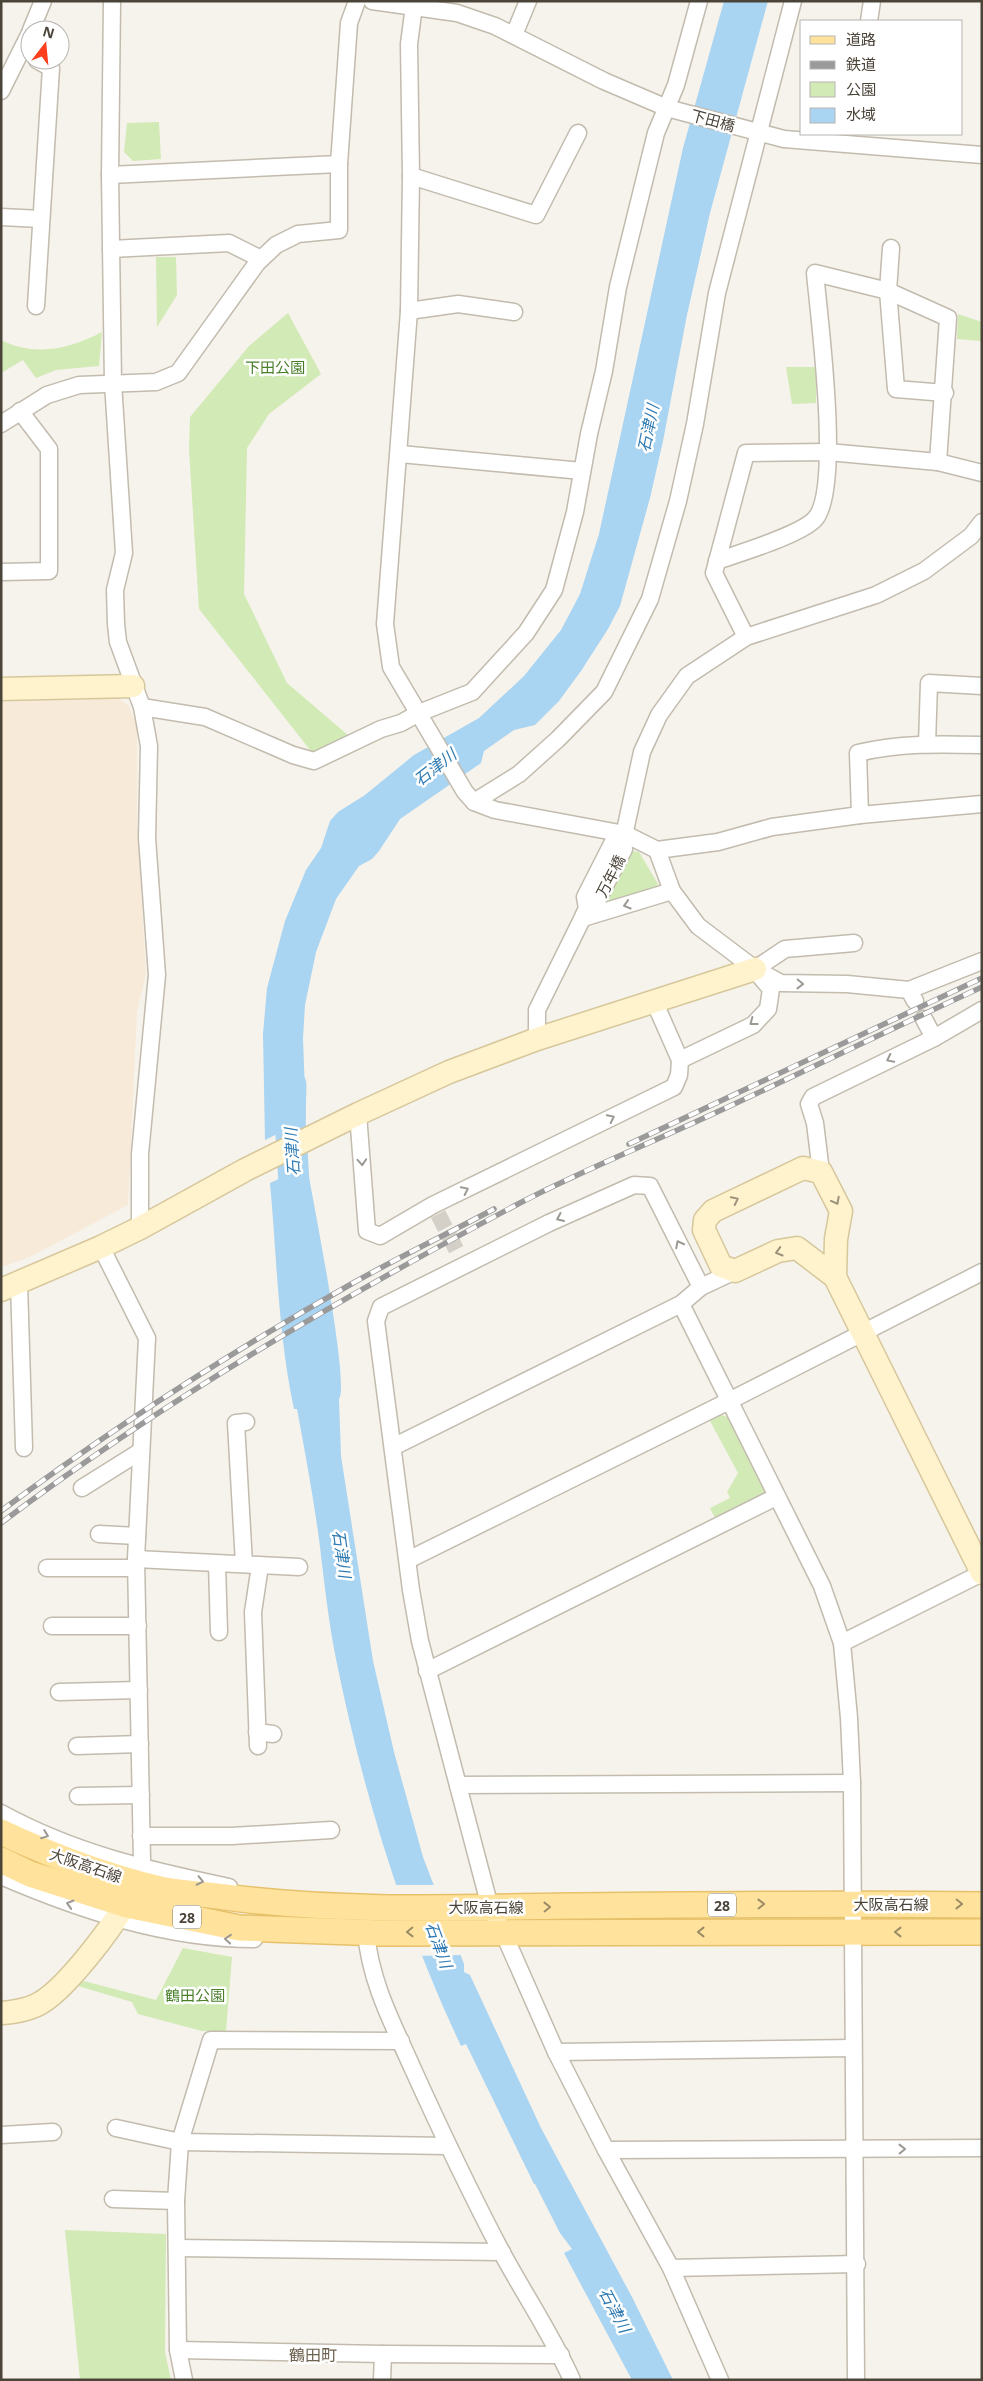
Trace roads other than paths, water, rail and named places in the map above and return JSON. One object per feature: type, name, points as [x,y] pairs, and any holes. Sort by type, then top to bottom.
[{"type":"main road","name":"大阪高石線","points":[[1,1832],[130,1894],[164,1889],[229,1898],[322,1906],[372,1907],[855,1903],[982,1904]]},
{"type":"main road","name":"大阪高石線","points":[[1,1860],[30,1874],[130,1894],[239,1928],[374,1932],[982,1932]]},
{"type":"street","points":[[35,20],[43,1]]},
{"type":"street","points":[[112,1],[110,176],[113,383],[124,553],[115,590],[116,624],[118,642],[142,708],[149,746],[147,838],[157,974],[140,1154],[140,1228]]},
{"type":"street","points":[[1,424],[47,395],[79,385],[156,382],[178,373],[261,259],[276,245],[298,234],[339,230],[339,164],[349,23],[357,1]]},
{"type":"street","name":"下田橋","points":[[372,1],[457,14],[495,26],[604,81],[667,108],[759,132],[784,138],[982,155]]},
{"type":"street","points":[[514,35],[528,1]]},
{"type":"street","points":[[142,708],[205,717],[293,755],[314,762],[422,717],[472,692],[502,661],[540,614],[554,590],[575,512],[604,371],[618,287],[656,133],[667,108],[699,1]]},
{"type":"street","points":[[470,797],[519,774],[558,739],[604,692],[650,599],[678,501],[695,424],[717,293],[793,1]]},
{"type":"street","points":[[869,20],[872,1]]},
{"type":"street","points":[[414,6],[408,44],[411,176],[409,312],[400,454],[385,624],[391,667],[470,797],[495,810],[657,850],[718,842],[772,827],[860,815],[982,804]]},
{"type":"street","points":[[1,91],[20,63]]},
{"type":"street","points":[[36,306],[51,70]]},
{"type":"street","points":[[411,176],[536,214],[578,132]]},
{"type":"street","points":[[110,176],[339,164]]},
{"type":"street","points":[[1,217],[41,219]]},
{"type":"street","points":[[111,249],[229,243],[261,259]]},
{"type":"street","points":[[891,248],[888,291],[896,389],[945,394]]},
{"type":"street","points":[[717,561],[800,530],[815,519],[823,502],[828,452],[826,382],[815,273],[888,291],[948,318],[945,394],[938,462]]},
{"type":"street","points":[[409,312],[458,304],[514,312]]},
{"type":"street","points":[[1,572],[49,571],[49,449],[20,411]]},
{"type":"street","points":[[746,637],[714,573],[746,453],[828,452],[938,462],[982,473]]},
{"type":"street","points":[[400,454],[582,471]]},
{"type":"street","points":[[624,841],[642,752],[659,715],[687,676],[746,637],[876,595],[916,575],[971,536],[982,522]]},
{"type":"street","points":[[927,744],[929,683],[982,686]]},
{"type":"street","points":[[1,689],[134,686]]},
{"type":"street","points":[[860,815],[858,753],[876,749],[927,744],[982,745]]},
{"type":"street","points":[[537,1039],[537,1010],[588,910],[585,897],[613,842],[624,841]]},
{"type":"street","points":[[657,850],[672,891],[698,926],[755,969],[780,983],[847,984],[912,995],[982,961]]},
{"type":"street","points":[[588,910],[672,891]]},
{"type":"street","points":[[24,1448],[10,1287],[140,1228],[245,1170],[358,1114],[449,1072],[537,1039],[755,969],[786,949],[854,943]]},
{"type":"street","points":[[680,1060],[752,1024],[768,1009],[771,989],[755,969]]},
{"type":"street","points":[[358,1114],[367,1231],[380,1236],[435,1210],[674,1087],[679,1076],[680,1060],[654,1001]]},
{"type":"street","points":[[834,1277],[836,1239],[841,1211],[820,1172],[816,1123],[809,1104],[813,1097],[934,1038],[982,1010]]},
{"type":"street","points":[[924,1020],[934,1038]]},
{"type":"street","points":[[735,1271],[721,1266],[704,1230],[705,1220],[713,1211],[803,1168],[820,1172]]},
{"type":"street","points":[[702,1287],[650,1186],[634,1185],[461,1259],[381,1307],[376,1321],[411,1590],[427,1671],[490,1907],[504,1932],[556,2052],[606,2150],[671,2268],[720,2380]]},
{"type":"street","points":[[1,2013],[27,2010],[42,2002],[67,1981],[130,1894],[141,1836],[136,1563],[147,1338],[101,1247]]},
{"type":"street","points":[[393,1448],[681,1304],[702,1287],[778,1250],[797,1248],[834,1277],[982,1573],[842,1643]]},
{"type":"street","points":[[408,1560],[863,1334],[982,1272]]},
{"type":"street","points":[[681,1304],[822,1586],[842,1643],[850,1718],[855,1903],[853,2150],[856,2264],[856,2380]]},
{"type":"street","points":[[244,1564],[236,1422],[246,1422]]},
{"type":"street","points":[[82,1488],[141,1451]]},
{"type":"street","points":[[427,1671],[776,1497]]},
{"type":"street","points":[[100,1534],[137,1536]]},
{"type":"street","points":[[47,1568],[136,1563],[244,1564],[299,1567]]},
{"type":"street","points":[[217,1564],[219,1632]]},
{"type":"street","points":[[260,1566],[253,1612],[258,1739],[273,1734]]},
{"type":"street","points":[[52,1626],[138,1626]]},
{"type":"street","points":[[59,1692],[138,1690]]},
{"type":"street","points":[[78,1746],[140,1744]]},
{"type":"street","points":[[458,1785],[852,1783]]},
{"type":"street","points":[[78,1796],[141,1795]]},
{"type":"street","points":[[1,1813],[34,1831],[108,1859],[130,1894]]},
{"type":"street","points":[[141,1836],[232,1836],[331,1830]]},
{"type":"street","points":[[1,1876],[59,1901],[130,1894]]},
{"type":"street","points":[[374,1932],[368,1953],[374,1981],[390,2021],[401,2041],[448,2146],[502,2252],[561,2355],[572,2380]]},
{"type":"street","points":[[184,2380],[178,2350],[176,2201],[180,2142],[211,2040],[401,2041]]},
{"type":"street","points":[[556,2052],[853,2048]]},
{"type":"street","points":[[116,2128],[180,2142],[448,2146]]},
{"type":"street","points":[[1,2135],[53,2132]]},
{"type":"street","points":[[606,2150],[982,2148]]},
{"type":"street","points":[[113,2199],[176,2201]]},
{"type":"street","points":[[177,2248],[502,2252]]},
{"type":"street","points":[[671,2268],[856,2264]]},
{"type":"street","points":[[178,2350],[561,2355]]},
{"type":"street","points":[[382,2380],[383,2354]]},
{"type":"water","points":[[724,1],[768,1],[710,213],[650,498],[620,606],[608,629],[559,701],[535,725],[514,730],[484,751],[481,763],[400,819],[379,851],[372,859],[359,866],[336,899],[316,952],[305,1005],[303,1038],[306,1120],[265,1140],[263,1034],[267,988],[285,921],[306,870],[321,848],[330,821],[338,812],[365,795],[414,755],[479,718],[524,676],[561,630],[580,594],[599,534],[683,148]]},
{"type":"water","points":[[307,1166],[335,1327],[341,1386],[339,1399],[341,1456],[373,1661],[394,1752],[423,1857],[464,1964],[464,1972],[470,1975],[541,2128],[632,2297],[673,2380],[632,2380],[564,2253],[572,2249],[560,2233],[534,2184],[466,2044],[461,2046],[440,2000],[403,1905],[372,1808],[333,1644],[312,1490],[297,1409],[294,1409],[281,1325],[270,1183]]},
{"type":"waterway","name":"石津川","points":[[291,1085],[290,1119],[296,1215]]},
{"type":"tunnel","points":[[438,1214],[458,1253]]},
{"type":"railway","points":[[629,1144],[982,978]]},
{"type":"railway","points":[[1,1523],[125,1435],[253,1353],[451,1240],[567,1180],[717,1112],[982,987]]},
{"type":"railway","points":[[1,1511],[130,1420],[262,1336],[370,1273],[494,1209]]},
{"type":"district","name":"鶴田町","points":[[313,2355]]},
{"type":"park label","name":"下田公園","points":[[275,367]]},
{"type":"park label","name":"鶴田公園","points":[[195,1995]]}]
